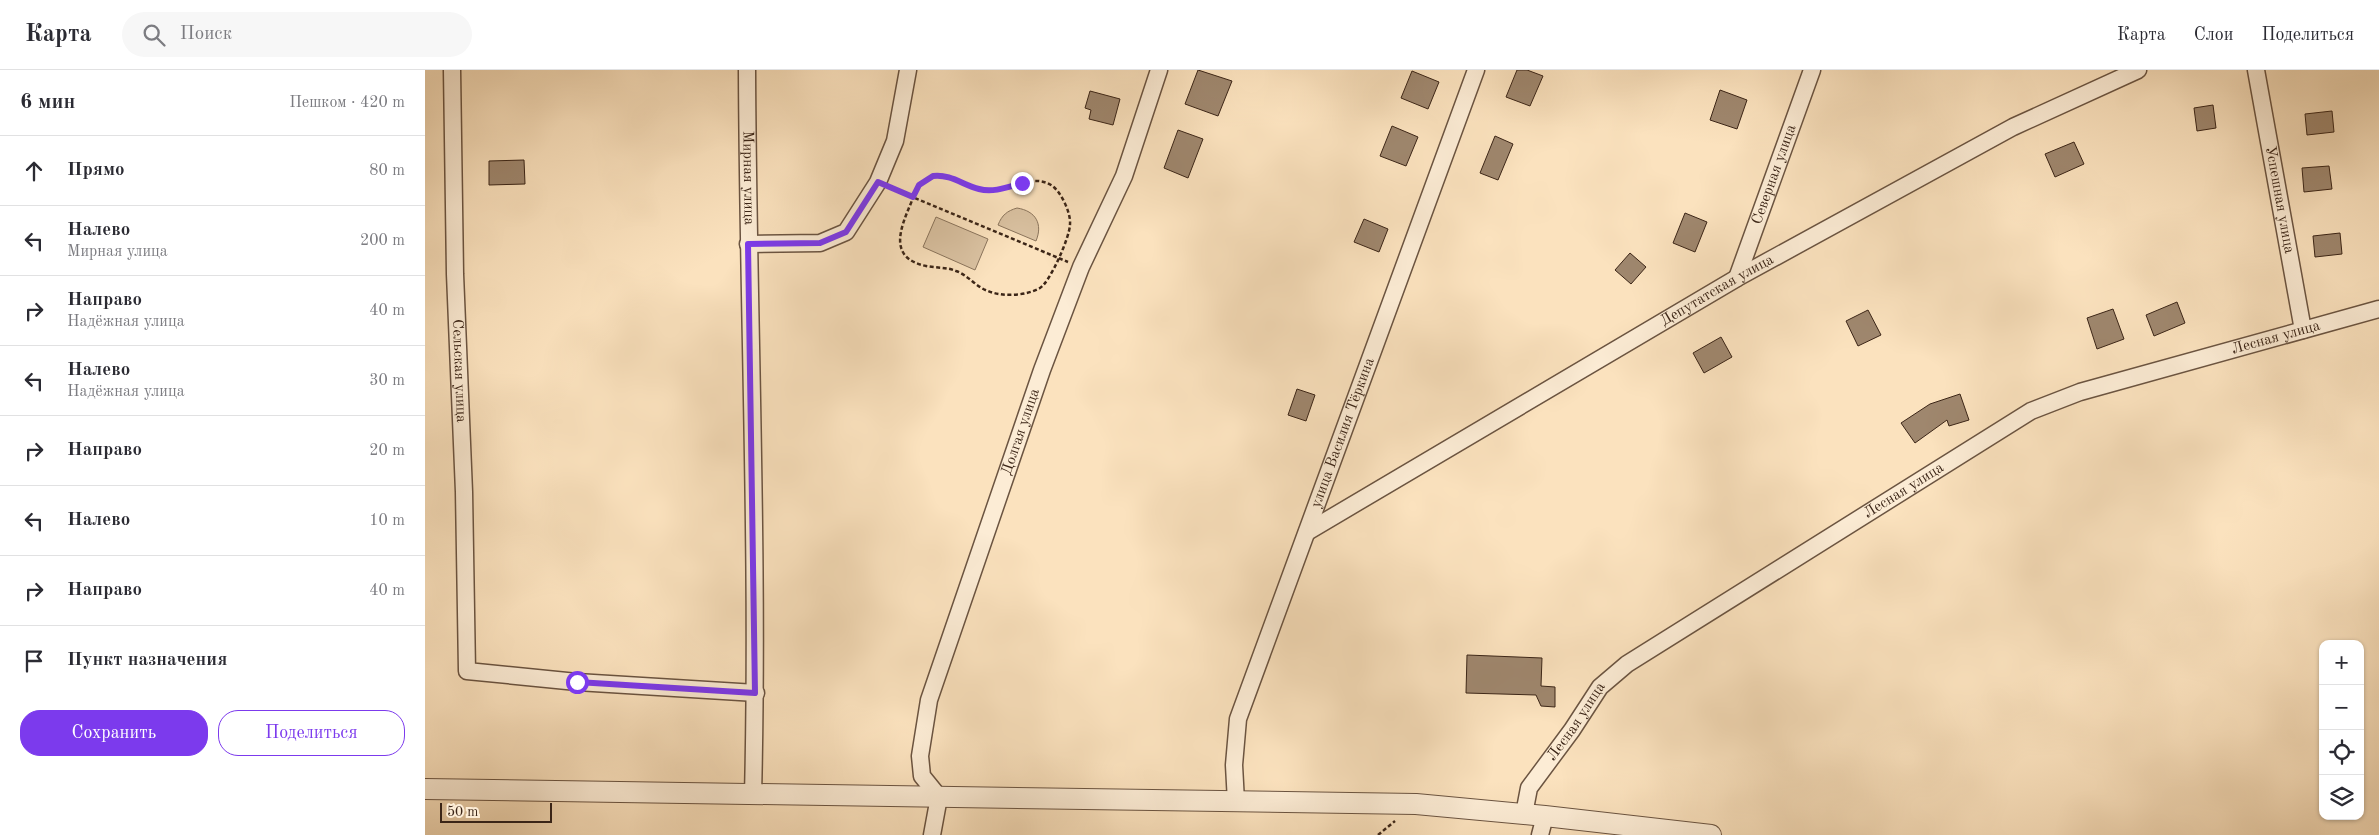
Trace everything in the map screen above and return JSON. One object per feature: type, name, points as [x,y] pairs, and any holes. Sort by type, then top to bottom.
[{"type":"street","name":"Сельская улица","points":[[452,70],[455,274],[464,492],[467,672],[577,682],[755,693]]},
{"type":"street","name":"Мирная улица","points":[[747,70],[755,693],[753,794]]},
{"type":"street","points":[[748,244],[820,243],[846,232],[878,182],[895,141],[908,70]]},
{"type":"street","name":"Долгая улица","points":[[939,797],[922,776],[920,756],[929,700],[1042,370],[1081,267],[1124,176],[1159,70]]},
{"type":"street","name":"улица Василия Тёркина","points":[[1236,802],[1234,765],[1238,719],[1476,70]]},
{"type":"street","name":"Северная улица","points":[[1737,278],[1812,70]]},
{"type":"street","name":"Депутатская улица","points":[[1307,532],[1737,278],[2013,127],[2139,70]]},
{"type":"street","name":"Успешная улица","points":[[2256,70],[2303,330]]},
{"type":"street","name":"Лесная улица","points":[[1524,814],[1529,788],[1572,730],[1600,687],[1627,664],[2031,412],[2080,392],[2379,309]]},
{"type":"street","points":[[425,789],[1416,804],[1524,814],[1542,825],[1711,835]]},
{"type":"street","points":[[931,835],[939,797]]},
{"type":"path","points":[[933,176],[951,177],[978,189],[988,191],[1035,180],[1044,181],[1053,186],[1060,194],[1071,222],[1058,258],[1045,284],[1039,288],[1011,294],[994,294],[984,290],[957,271],[920,264],[911,260],[900,248],[902,224],[919,185],[933,176]]},
{"type":"path","points":[[878,182],[1081,267]]},
{"type":"shaded area","points":[[1017,208],[1029,212],[1036,219],[1039,229],[1036,241],[998,225],[1005,214]]},
{"type":"shaded area","points":[[936,217],[988,239],[975,270],[923,247]]},
{"type":"building","points":[[1198,70],[1232,81],[1218,116],[1185,104]]},
{"type":"building","points":[[1517,70],[1527,70],[1543,76],[1530,106],[1506,97]]},
{"type":"building","points":[[1412,71],[1439,82],[1428,109],[1401,98]]},
{"type":"building","points":[[1720,90],[1747,100],[1737,129],[1710,120]]},
{"type":"building","points":[[1090,91],[1120,99],[1113,125],[1089,119],[1091,110],[1085,108]]},
{"type":"building","points":[[2213,105],[2216,128],[2197,131],[2194,108]]},
{"type":"building","points":[[2332,111],[2334,132],[2307,135],[2305,114]]},
{"type":"building","points":[[1392,126],[1418,137],[1406,166],[1380,156]]},
{"type":"building","points":[[1178,130],[1203,139],[1188,178],[1164,168]]},
{"type":"building","points":[[1495,136],[1513,144],[1498,180],[1480,173]]},
{"type":"building","points":[[2074,142],[2084,164],[2055,177],[2045,154]]},
{"type":"building","points":[[524,160],[525,184],[489,185],[489,161]]},
{"type":"building","points":[[2329,166],[2332,189],[2304,192],[2302,168]]},
{"type":"building","points":[[1685,213],[1707,222],[1695,252],[1673,243]]},
{"type":"building","points":[[1364,219],[1388,229],[1379,252],[1354,242]]},
{"type":"building","points":[[2340,233],[2342,254],[2315,257],[2313,236]]},
{"type":"building","points":[[1630,253],[1646,267],[1631,284],[1615,270]]},
{"type":"building","points":[[2177,302],[2185,323],[2154,336],[2146,315]]},
{"type":"building","points":[[2113,309],[2124,339],[2097,349],[2087,318]]},
{"type":"building","points":[[1868,310],[1881,335],[1858,346],[1846,321]]},
{"type":"building","points":[[1721,337],[1732,357],[1704,373],[1693,353]]},
{"type":"building","points":[[1297,389],[1315,395],[1306,421],[1288,415]]},
{"type":"building","points":[[1960,394],[1969,420],[1949,426],[1947,420],[1915,443],[1901,423],[1930,404]]},
{"type":"building","points":[[1467,655],[1542,658],[1541,686],[1555,687],[1555,707],[1541,706],[1536,695],[1466,693]]},
{"type":"route","points":[[577,682],[755,693],[748,244],[820,243],[846,232],[878,182],[913,197],[919,185],[933,176],[951,177],[978,189],[988,191],[1022,183]]}]
